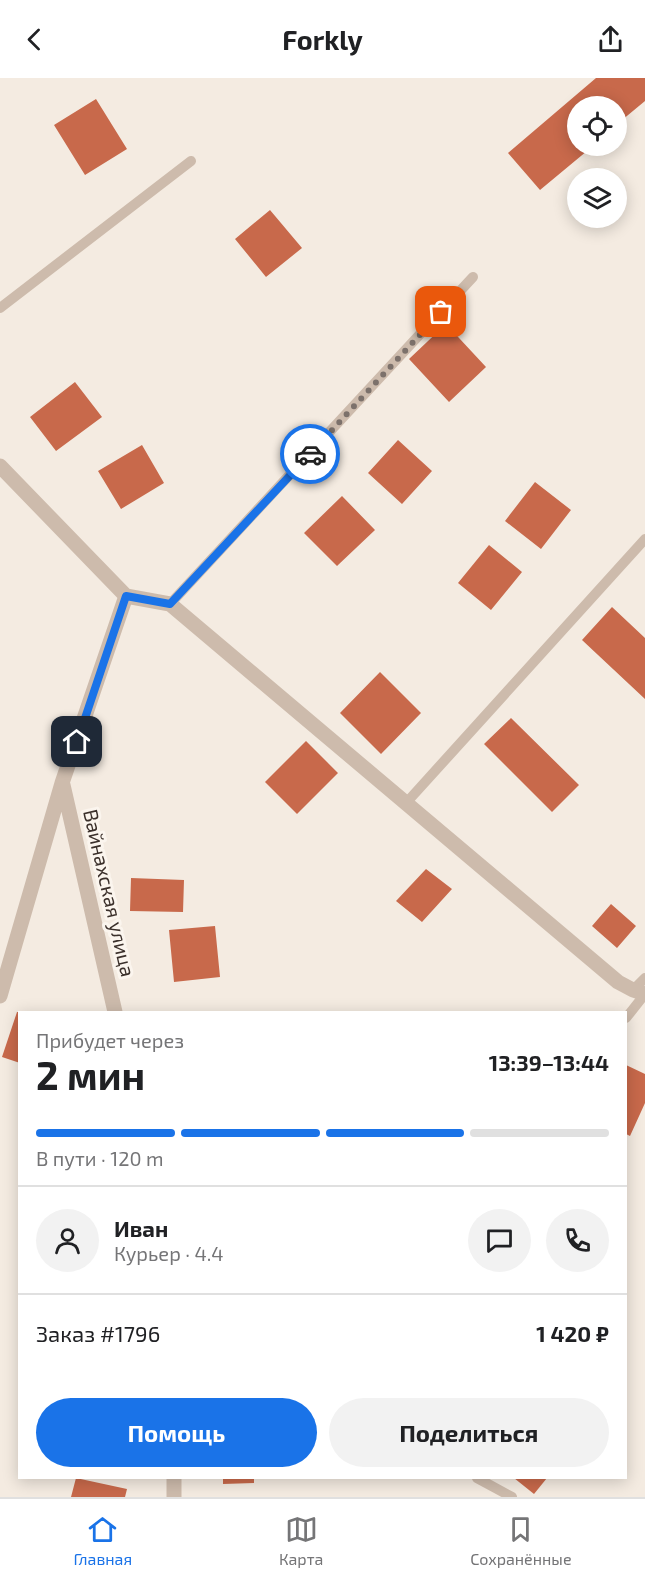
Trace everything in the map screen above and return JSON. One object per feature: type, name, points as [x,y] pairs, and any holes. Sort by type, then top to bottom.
[{"type":"street","points":[[0,466],[126,596],[170,604],[618,982],[639,992]]},
{"type":"street","points":[[0,996],[62,783],[126,596]]},
{"type":"street","name":"Вайнахская улица","points":[[62,783],[115,1011]]},
{"type":"street","points":[[174,1479],[174,1497]]},
{"type":"lane","points":[[0,308],[191,161]]},
{"type":"lane","points":[[170,604],[473,278]]},
{"type":"lane","points":[[407,802],[645,539]]},
{"type":"lane","points":[[627,1016],[645,978]]},
{"type":"lane","points":[[479,1479],[512,1497]]},
{"type":"building","points":[[596,78],[645,78],[645,101],[627,116],[627,96],[575,96]]},
{"type":"building","points":[[96,99],[127,149],[85,175],[54,125]]},
{"type":"building","points":[[567,103],[567,156],[581,156],[540,190],[508,153]]},
{"type":"building","points":[[270,210],[302,248],[266,277],[235,239]]},
{"type":"building","points":[[446,324],[486,367],[449,402],[409,359]]},
{"type":"building","points":[[75,382],[102,417],[56,451],[30,417]]},
{"type":"building","points":[[398,440],[432,471],[402,504],[368,473]]},
{"type":"building","points":[[142,445],[164,483],[121,509],[98,471]]},
{"type":"building","points":[[535,482],[571,510],[541,549],[505,521]]},
{"type":"building","points":[[342,496],[375,530],[337,566],[304,533]]},
{"type":"building","points":[[489,545],[522,572],[491,610],[458,583]]},
{"type":"building","points":[[612,607],[645,638],[645,699],[582,640]]},
{"type":"building","points":[[380,672],[421,713],[381,754],[340,713]]},
{"type":"building","points":[[511,718],[579,785],[552,812],[484,744]]},
{"type":"building","points":[[306,741],[338,773],[297,814],[265,782]]},
{"type":"building","points":[[426,869],[452,889],[422,922],[396,901]]},
{"type":"building","points":[[131,878],[184,880],[183,912],[130,911]]},
{"type":"building","points":[[611,904],[636,926],[617,948],[592,926]]},
{"type":"building","points":[[215,926],[220,977],[174,982],[169,930]]},
{"type":"building","points":[[17,1012],[18,1012],[18,1062],[2,1057]]},
{"type":"building","points":[[627,1065],[645,1074],[645,1103],[630,1136],[627,1134]]},
{"type":"building","points":[[76,1479],[127,1489],[125,1497],[71,1497]]},
{"type":"building","points":[[223,1479],[254,1479],[254,1483],[223,1484]]},
{"type":"building","points":[[515,1479],[546,1479],[534,1494]]},
{"type":"way so far","points":[[310,454],[441,312]]},
{"type":"route","points":[[77,742],[126,596],[170,604],[310,454]]}]
